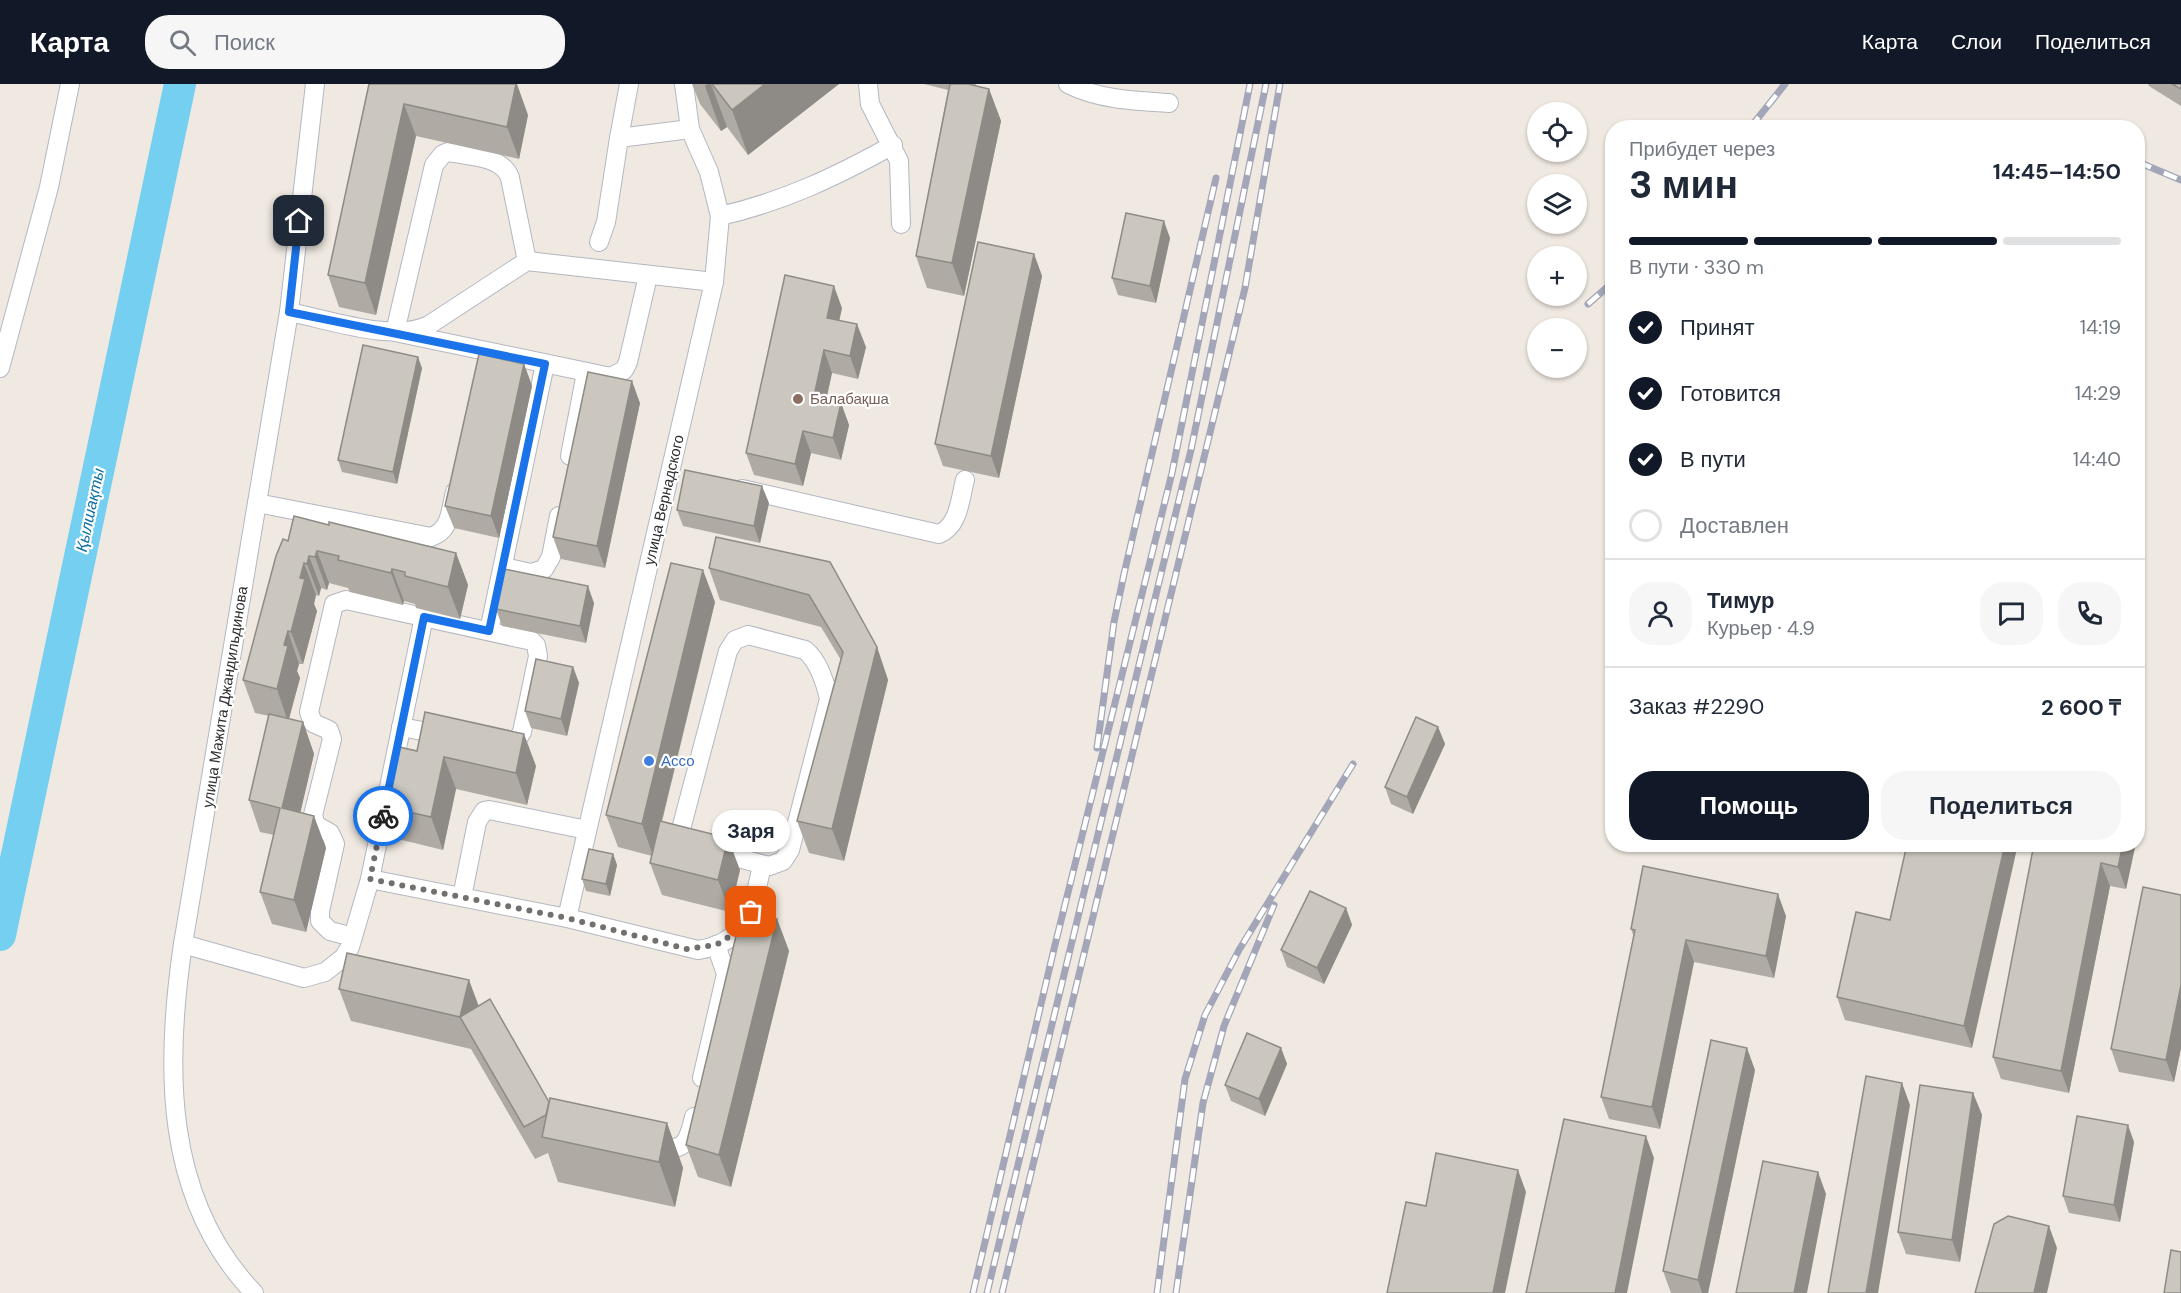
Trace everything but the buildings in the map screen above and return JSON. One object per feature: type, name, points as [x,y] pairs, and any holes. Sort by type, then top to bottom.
[{"type":"street","points":[[0,368],[49,188],[70,84]]},
{"type":"street","name":"улица Мажита Джандильдинова","points":[[254,1293],[229,1263],[213,1238],[201,1212],[184,1160],[173,1099],[171,1069],[174,1007],[289,312],[315,84]]},
{"type":"street","points":[[599,242],[606,222],[629,84]]},
{"type":"street","points":[[868,84],[870,104],[893,145],[899,161],[901,224]]},
{"type":"street","points":[[1068,84],[1086,93],[1128,100],[1169,103]]},
{"type":"street","name":"улица Вернадского","points":[[567,918],[714,282],[720,216],[710,172],[690,129],[684,87]]},
{"type":"street","points":[[619,138],[690,129]]},
{"type":"street","points":[[720,216],[784,199],[836,177],[893,145]]},
{"type":"street","points":[[396,332],[436,161],[442,154],[448,152],[496,162],[505,167],[510,178],[527,261]]},
{"type":"street","points":[[396,332],[414,331],[429,325],[527,261],[714,282]]},
{"type":"street","points":[[289,312],[611,377],[624,370],[628,362],[648,276]]},
{"type":"street","points":[[489,631],[545,364]]},
{"type":"street","points":[[567,477],[586,373]]},
{"type":"street","points":[[670,472],[692,478]]},
{"type":"street","points":[[257,502],[431,537],[443,532],[447,526],[459,473]]},
{"type":"street","points":[[726,485],[939,534],[947,531],[954,524],[965,480]]},
{"type":"street","points":[[503,567],[531,573],[544,569],[551,557],[562,500]]},
{"type":"street","points":[[353,937],[327,929],[320,918],[335,844],[333,836],[316,825],[313,819],[332,739],[329,730],[313,723],[309,716],[332,607],[340,600],[528,639],[536,645],[538,656],[522,732],[517,740],[506,746],[489,744]]},
{"type":"street","points":[[183,944],[304,978],[325,972],[344,957],[353,937],[370,879],[424,617]]},
{"type":"street","points":[[748,635],[805,651],[811,655],[827,688],[829,699],[790,850],[777,865],[762,865],[692,846],[681,837],[680,828],[728,651],[735,640],[748,635]]},
{"type":"street","points":[[401,727],[467,740]]},
{"type":"street","points":[[462,897],[478,817],[484,811],[489,810],[588,830]]},
{"type":"street","points":[[370,879],[567,918],[687,949],[716,945],[746,922],[751,912],[762,865]]},
{"type":"street","points":[[633,1140],[674,1149],[687,1142],[690,1135],[726,974],[716,945]]},
{"type":"waterway","name":"Қылшақты","points":[[0,935],[180,84]]},
{"type":"railway","points":[[973,1293],[1054,949],[1172,473],[1250,84]]},
{"type":"railway","points":[[987,1293],[1191,450],[1266,84]]},
{"type":"railway","points":[[1002,1293],[1245,288],[1280,84]]},
{"type":"railway","points":[[1756,120],[1785,84]]},
{"type":"railway","points":[[2145,165],[2181,180]]},
{"type":"railway","points":[[1097,748],[1114,622],[1124,574],[1216,178]]},
{"type":"railway","points":[[1588,304],[1605,289]]},
{"type":"railway","points":[[1157,1293],[1185,1079],[1205,1015],[1239,950],[1353,764]]},
{"type":"railway","points":[[1176,1293],[1203,1103],[1224,1026],[1274,905]]},
{"type":"way so far","points":[[383,816],[370,879],[567,918],[698,950],[727,939],[746,922],[751,912]]},
{"type":"place","name":"Балабақша","points":[[798,399]]},
{"type":"place","name":"Ассо","points":[[649,761]]},
{"type":"place","name":"Заря","points":[[751,912]]},
{"type":"route","points":[[299,221],[289,312],[545,364],[489,631],[424,617],[383,816]]}]
